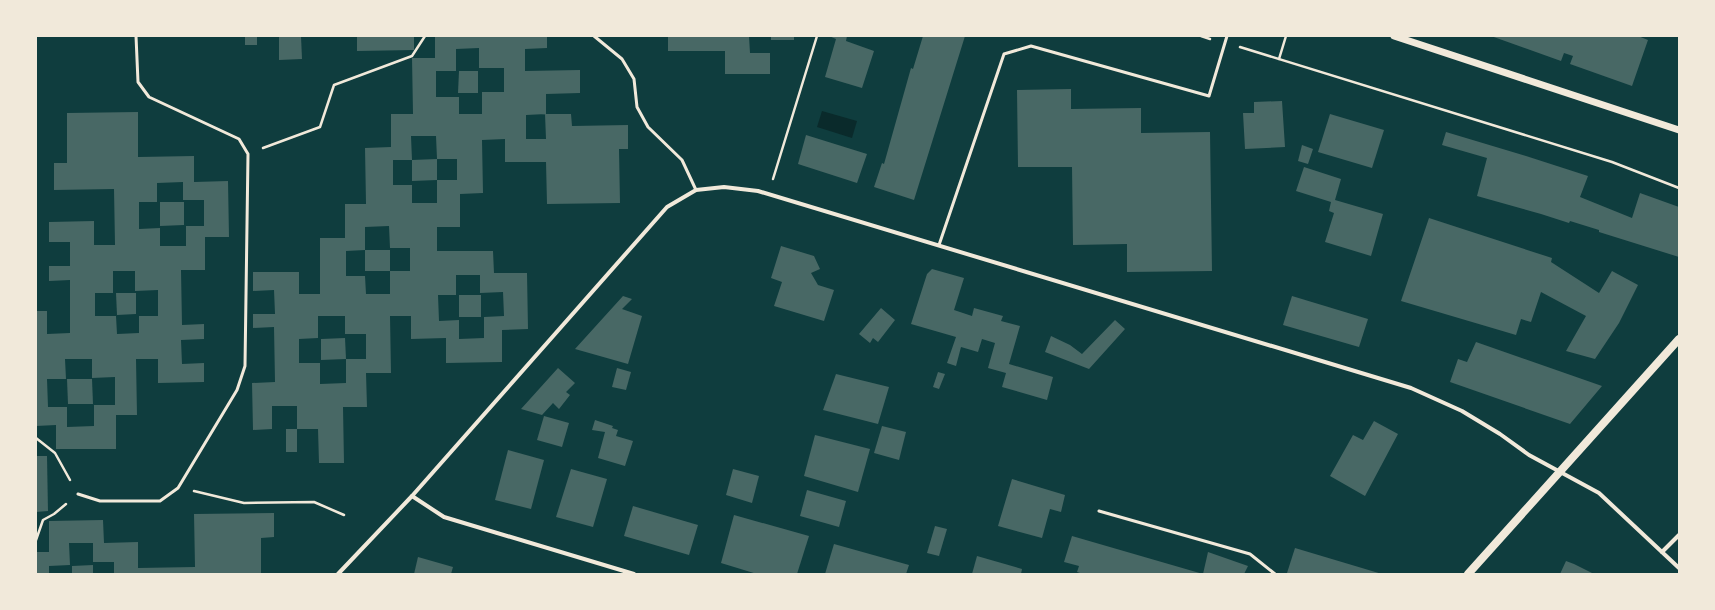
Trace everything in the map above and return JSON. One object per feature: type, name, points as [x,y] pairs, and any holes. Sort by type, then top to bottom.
[{"type":"main road","points":[[1468,574],[1679,339]]},
{"type":"street","points":[[1394,36],[1679,130]]},
{"type":"street","points":[[338,574],[412,496],[667,207],[696,190],[724,187],[758,191],[1411,388],[1462,411],[1500,434],[1529,455],[1599,493],[1679,568]]},
{"type":"street","points":[[412,496],[444,517],[634,574]]},
{"type":"street","points":[[1662,552],[1679,536]]},
{"type":"lane","points":[[78,494],[100,501],[160,501],[178,488],[237,390],[245,366],[248,154],[239,139],[149,97],[138,82],[136,36]]},
{"type":"lane","points":[[594,36],[622,59],[634,79],[637,107],[648,127],[682,160],[696,190]]},
{"type":"lane","points":[[939,245],[1004,54],[1031,46],[1209,96],[1227,36]]},
{"type":"lane","points":[[1099,511],[1250,554],[1275,574]]},
{"type":"path","points":[[248,154],[320,128],[334,85],[412,56],[424,36]]},
{"type":"path","points":[[768,194],[817,36]]},
{"type":"path","points":[[1201,36],[1612,162],[1679,188]]},
{"type":"path","points":[[1279,59],[1286,36]]},
{"type":"path","points":[[36,438],[55,453],[78,494],[54,514],[43,520],[36,540]]},
{"type":"path","points":[[178,488],[244,503],[314,502],[344,515]]},
{"type":"water","points":[[822,111],[857,121],[852,138],[817,127]]},
{"type":"building","points":[[245,36],[257,36],[257,45],[245,45]]},
{"type":"building","points":[[279,36],[301,36],[302,59],[279,60]]},
{"type":"building","points":[[357,36],[414,36],[414,50],[357,51]]},
{"type":"building","points":[[435,36],[547,36],[547,48],[525,49],[525,71],[580,70],[580,93],[546,94],[546,114],[571,114],[572,126],[628,125],[628,149],[619,149],[620,203],[547,204],[546,162],[505,162],[505,139],[482,140],[483,193],[460,194],[460,227],[437,227],[437,251],[493,251],[494,273],[527,273],[528,329],[502,330],[502,362],[446,363],[446,338],[411,339],[411,316],[390,316],[391,373],[366,373],[367,407],[343,407],[344,463],[319,463],[318,429],[297,429],[297,406],[272,406],[272,429],[253,430],[252,383],[275,382],[274,327],[253,328],[253,314],[275,314],[274,290],[253,291],[253,272],[299,272],[299,294],[320,294],[320,238],[345,238],[345,204],[366,204],[365,148],[391,147],[391,114],[413,114],[412,58],[435,58]],"holes":[[[479,48],[479,68],[504,68],[504,92],[482,92],[482,114],[459,114],[459,97],[436,97],[436,71],[456,71],[456,49]],[[545,114],[546,139],[526,139],[526,115]],[[411,136],[436,136],[437,159],[457,159],[457,180],[437,180],[437,203],[412,203],[412,185],[393,185],[393,160],[412,160]],[[389,226],[390,248],[410,248],[410,271],[390,271],[390,294],[366,294],[365,276],[346,276],[346,251],[365,250],[365,227]],[[456,275],[480,275],[480,293],[503,292],[504,316],[484,317],[484,338],[459,339],[459,320],[439,321],[438,295],[456,295]],[[318,316],[345,316],[345,334],[366,334],[366,359],[346,359],[346,383],[320,384],[320,363],[299,363],[299,339],[318,338]]]},
{"type":"building","points":[[668,36],[749,36],[750,53],[770,53],[770,74],[725,74],[725,51],[668,51]]},
{"type":"building","points":[[771,36],[794,36],[794,40],[771,40]]},
{"type":"building","points":[[829,36],[847,36],[846,41],[874,51],[862,88],[825,77],[836,39]]},
{"type":"building","points":[[923,36],[965,36],[914,200],[874,187],[882,163],[884,164],[911,68],[913,69]]},
{"type":"building","points":[[1491,36],[1638,36],[1648,40],[1632,86],[1570,64],[1573,56],[1564,53],[1561,61]]},
{"type":"building","points":[[459,71],[478,71],[478,93],[458,93]]},
{"type":"building","points":[[1071,89],[1071,109],[1141,108],[1141,133],[1210,132],[1212,271],[1127,272],[1127,244],[1073,245],[1072,167],[1018,167],[1017,90]]},
{"type":"building","points":[[1282,101],[1285,147],[1245,149],[1243,113],[1254,113],[1254,102]]},
{"type":"building","points":[[138,112],[138,157],[194,156],[194,182],[228,181],[229,237],[205,237],[205,270],[181,270],[182,325],[204,324],[204,339],[181,340],[182,364],[204,363],[204,382],[158,383],[158,359],[136,359],[137,415],[116,415],[116,449],[56,449],[56,425],[36,426],[36,311],[47,311],[47,334],[70,333],[70,280],[49,281],[49,266],[70,266],[70,242],[49,242],[49,222],[94,221],[94,245],[115,245],[114,189],[54,190],[54,163],[67,163],[67,113]],"holes":[[[183,182],[183,200],[204,200],[204,226],[186,226],[186,246],[160,246],[160,228],[139,229],[139,202],[157,202],[157,183]],[[113,271],[135,271],[135,291],[158,290],[158,316],[139,316],[139,333],[117,334],[116,316],[95,316],[95,293],[113,293]],[[65,359],[92,359],[92,378],[115,377],[115,405],[94,405],[94,426],[67,427],[67,407],[48,407],[47,379],[66,379]]]},
{"type":"building","points":[[1330,114],[1384,130],[1372,168],[1318,152]]},
{"type":"building","points":[[1446,132],[1588,176],[1580,197],[1632,218],[1640,193],[1679,207],[1679,257],[1599,232],[1599,230],[1570,221],[1569,223],[1477,196],[1487,158],[1442,145]]},
{"type":"building","points":[[806,135],[867,154],[857,183],[798,164]]},
{"type":"building","points":[[1302,145],[1313,149],[1308,164],[1298,161]]},
{"type":"building","points":[[437,159],[437,180],[412,181],[412,160]]},
{"type":"building","points":[[1304,167],[1341,179],[1335,200],[1383,214],[1371,256],[1325,242],[1334,213],[1329,211],[1331,202],[1296,191]]},
{"type":"building","points":[[160,202],[184,202],[184,225],[160,226]]},
{"type":"building","points":[[1429,218],[1552,258],[1551,262],[1599,293],[1612,271],[1638,285],[1619,323],[1595,359],[1566,351],[1586,316],[1541,292],[1531,322],[1521,319],[1516,335],[1401,301]]},
{"type":"building","points":[[781,246],[814,256],[820,269],[811,273],[818,285],[834,290],[824,321],[774,306],[782,282],[771,278]]},
{"type":"building","points":[[365,250],[390,250],[390,271],[365,271]]},
{"type":"building","points":[[932,269],[964,278],[954,310],[972,316],[974,308],[1003,316],[1001,321],[1020,326],[1009,364],[1053,377],[1047,400],[1002,387],[1006,373],[988,368],[995,343],[982,339],[978,352],[961,347],[956,366],[947,363],[956,337],[911,324],[927,274]]},
{"type":"building","points":[[116,293],[136,293],[136,314],[117,315]]},
{"type":"building","points":[[459,295],[481,295],[481,317],[459,317]]},
{"type":"building","points":[[623,296],[632,299],[622,309],[642,316],[628,364],[575,349]]},
{"type":"building","points":[[1292,296],[1368,319],[1359,347],[1283,325]]},
{"type":"building","points":[[881,308],[895,320],[878,342],[873,338],[870,343],[859,334]]},
{"type":"building","points":[[1115,320],[1125,329],[1089,369],[1045,352],[1051,336],[1070,345],[1082,354]]},
{"type":"building","points":[[345,338],[346,359],[321,360],[321,339]]},
{"type":"building","points":[[1476,342],[1602,386],[1570,424],[1450,382],[1458,359],[1467,362]]},
{"type":"building","points":[[558,368],[575,383],[566,392],[570,395],[559,409],[553,403],[542,415],[521,409]]},
{"type":"building","points":[[617,368],[631,372],[626,390],[612,387]]},
{"type":"building","points":[[938,372],[945,374],[939,389],[933,387]]},
{"type":"building","points":[[836,374],[889,387],[878,424],[823,410]]},
{"type":"building","points":[[67,379],[92,379],[93,404],[68,404]]},
{"type":"building","points":[[544,416],[569,423],[562,447],[537,440]]},
{"type":"building","points":[[595,420],[613,426],[612,428],[618,430],[616,436],[633,441],[625,466],[598,458],[605,432],[592,430]]},
{"type":"building","points":[[1374,421],[1398,434],[1365,496],[1330,476],[1353,435],[1363,440]]},
{"type":"building","points":[[882,426],[906,432],[899,460],[874,453]]},
{"type":"building","points":[[286,429],[297,429],[297,452],[286,452]]},
{"type":"building","points":[[815,435],[870,449],[858,492],[804,476]]},
{"type":"building","points":[[508,450],[544,460],[531,509],[495,500]]},
{"type":"building","points":[[36,456],[47,456],[48,511],[36,512]]},
{"type":"building","points":[[571,469],[607,479],[593,527],[556,517]]},
{"type":"building","points":[[733,469],[759,476],[752,503],[726,495]]},
{"type":"building","points":[[1012,479],[1065,495],[1061,512],[1050,509],[1042,538],[998,526]]},
{"type":"building","points":[[807,490],[846,501],[839,527],[800,516]]},
{"type":"building","points":[[633,506],[698,525],[689,555],[624,536]]},
{"type":"building","points":[[274,513],[274,537],[261,538],[261,574],[114,574],[114,562],[93,562],[93,543],[69,543],[70,565],[49,566],[49,574],[36,574],[36,552],[49,552],[49,521],[103,520],[104,543],[138,542],[138,568],[195,567],[194,514]]},
{"type":"building","points":[[734,515],[809,536],[797,574],[757,574],[721,563]]},
{"type":"building","points":[[935,526],[947,529],[939,556],[927,553]]},
{"type":"building","points":[[1072,536],[1203,574],[1083,574],[1077,572],[1079,566],[1064,562]]},
{"type":"building","points":[[834,544],[909,565],[906,574],[825,574]]},
{"type":"building","points":[[1295,548],[1382,574],[1287,573]]},
{"type":"building","points":[[1208,552],[1248,566],[1244,574],[1203,574]]},
{"type":"building","points":[[977,556],[1022,569],[1021,574],[972,574]]},
{"type":"building","points":[[418,557],[453,567],[451,574],[414,574]]},
{"type":"building","points":[[1566,561],[1574,564],[1594,574],[1560,574]]},
{"type":"building","points":[[93,565],[93,574],[72,574],[72,566]]}]
